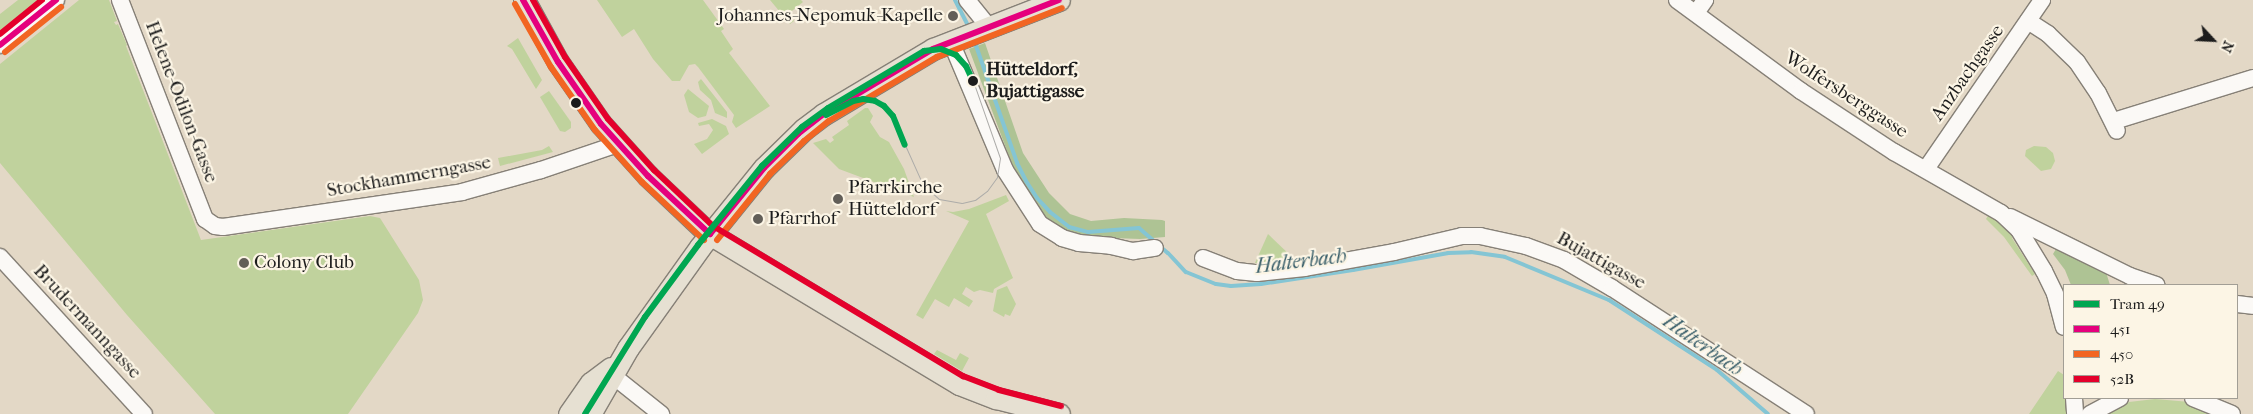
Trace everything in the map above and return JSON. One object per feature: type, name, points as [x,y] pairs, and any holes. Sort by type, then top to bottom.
[{"type":"main road","points":[[590,414],[616,368],[710,234],[764,168],[810,124],[922,54],[1060,0]]},
{"type":"main road","points":[[524,1],[564,73],[618,144],[683,211],[710,234],[959,384],[985,394],[1059,414]]},
{"type":"main road","points":[[569,414],[591,383],[616,368]]},
{"type":"street","points":[[0,44],[56,0]]},
{"type":"street","name":"Helene-Odilon-Gasse","points":[[120,0],[205,219]]},
{"type":"street","points":[[967,0],[970,34],[1005,170],[1040,224],[1062,238],[1079,244],[1111,246],[1133,251],[1155,248]]},
{"type":"street","name":"Wolfersberggasse","points":[[1677,0],[1801,91],[1894,152],[2001,212],[2130,276],[2153,284]]},
{"type":"street","points":[[1696,14],[1705,0]]},
{"type":"street","name":"Anzbachgasse","points":[[1926,169],[2042,0]]},
{"type":"street","points":[[2028,21],[2053,38],[2077,62],[2116,126],[2253,78]]},
{"type":"street","name":"Stockhammerngasse","points":[[205,219],[215,226],[223,227],[429,198],[488,186],[618,144]]},
{"type":"street","name":"Wolfersberggasse","points":[[2001,212],[2019,230],[2044,271],[2063,320]]},
{"type":"street","name":"Bujattigasse","points":[[1202,258],[1237,271],[1257,273],[1305,268],[1394,252],[1462,236],[1480,236],[1526,246],[1564,260],[1612,288],[1806,414]]},
{"type":"street","name":"Brudermanngasse","points":[[0,257],[136,411]]},
{"type":"street","points":[[2238,304],[2253,306]]},
{"type":"street","points":[[616,368],[661,414]]},
{"type":"street","points":[[2074,399],[2075,414]]},
{"type":"street","points":[[2090,414],[2118,399]]},
{"type":"street","points":[[2195,399],[2232,414]]},
{"type":"green space","points":[[18,0],[44,0],[0,36],[0,14]]},
{"type":"green space","name":"Colony Club","points":[[79,0],[109,0],[117,21],[114,22],[116,25],[118,24],[127,45],[201,240],[370,216],[380,218],[419,280],[423,300],[418,313],[348,414],[215,414],[127,315],[0,163],[0,64]]},
{"type":"green space","points":[[597,0],[703,0],[724,29],[721,31],[733,49],[729,53],[770,106],[736,128],[732,122],[734,115],[695,64],[689,65],[680,81],[672,81],[653,59],[634,29],[622,37]]},
{"type":"green space","points":[[770,0],[801,0],[803,2],[788,14],[794,21],[790,24]]},
{"type":"green space","points":[[518,38],[542,80],[536,89],[512,49],[507,46]]},
{"type":"green space","points":[[985,43],[1023,153],[1049,193],[1070,214],[1091,221],[1124,218],[1165,221],[1165,237],[1140,239],[1086,237],[1068,232],[1051,222],[1037,207],[1019,179],[1010,159],[969,49]]},
{"type":"green space","points":[[701,79],[727,112],[727,118],[715,113],[711,100],[700,90],[698,82]]},
{"type":"green space","points":[[688,89],[709,106],[706,116],[698,118],[689,112],[684,95]]},
{"type":"green space","points":[[549,91],[571,122],[571,128],[565,132],[560,131],[540,97]]},
{"type":"green space","points":[[865,108],[868,108],[873,116],[870,122],[880,137],[889,142],[904,169],[914,197],[839,169],[813,143],[826,139],[830,143],[834,140],[832,137],[849,125],[847,121]]},
{"type":"green space","points":[[712,119],[726,126],[729,134],[702,154],[694,144],[707,139],[713,130],[709,124],[699,126],[698,123]]},
{"type":"green space","points":[[549,146],[553,152],[500,166],[498,158],[542,150]]},
{"type":"green space","points":[[2034,146],[2046,147],[2053,153],[2055,161],[2051,169],[2041,171],[2025,156],[2026,150]]},
{"type":"green space","points":[[1006,195],[1009,201],[986,214],[1013,278],[994,289],[993,293],[980,290],[974,292],[966,287],[962,294],[973,301],[969,307],[954,298],[949,307],[935,299],[923,319],[916,315],[969,221],[946,211],[953,212],[969,209]]},
{"type":"green space","points":[[1989,214],[1996,216],[2014,236],[2012,238],[2035,274],[2032,276],[2004,237],[1986,219]]},
{"type":"green space","points":[[1268,234],[1292,257],[1275,264],[1255,263]]},
{"type":"green space","points":[[2059,244],[2105,269],[2110,284],[2071,284],[2065,270],[2053,254]]},
{"type":"green space","points":[[1007,286],[1016,304],[1010,316],[1005,314],[1004,317],[993,311],[997,290]]},
{"type":"green space","points":[[937,350],[956,360],[960,353],[969,358],[962,371],[934,354]]},
{"type":"green space","points":[[2058,371],[2063,374],[2063,399],[2069,399],[2071,414],[2029,414]]},
{"type":"green space","points":[[2155,399],[2190,402],[2220,414],[2106,414],[2129,402]]},
{"type":"waterway","name":"Halterbach","points":[[955,0],[969,27]]},
{"type":"waterway","name":"Halterbach","points":[[974,40],[1017,163],[1026,181],[1037,198],[1050,212],[1069,227],[1088,232],[1139,228],[1168,253],[1186,272],[1216,284],[1231,286],[1261,284],[1448,253],[1471,252],[1505,257],[1609,300],[1717,370],[1768,414]]},
{"type":"tram line","name":"49","points":[[585,414],[645,317],[698,245],[762,166],[802,127],[828,108],[924,51],[941,49],[956,55],[966,66],[973,81]]},
{"type":"tram line","points":[[905,145],[923,185],[939,199],[962,203],[975,200],[987,191],[997,177],[1000,158],[973,81]]},
{"type":"tram line","name":"49","points":[[826,115],[853,101],[863,99],[875,101],[884,106],[893,116],[905,145]]},
{"type":"transit line","name":"52B","points":[[0,34],[42,0]]},
{"type":"transit line","name":"451","points":[[0,45],[56,0]]},
{"type":"transit line","name":"451","points":[[523,0],[558,62],[601,124],[648,176],[710,234]]},
{"type":"transit line","name":"52B","points":[[533,0],[565,57],[608,119],[654,170],[713,226],[963,376],[999,390],[1061,406]]},
{"type":"transit line","name":"451","points":[[710,234],[764,168],[798,134],[824,114],[933,49],[1059,0]]},
{"type":"transit line","name":"450","points":[[515,4],[551,67],[595,130],[642,182],[704,240]]},
{"type":"transit line","name":"450","points":[[5,52],[61,7]]},
{"type":"transit line","name":"450","points":[[717,240],[770,174],[804,141],[829,121],[937,57],[1062,8]]},
{"type":"place","name":"Johannes-Nepomuk-Kapelle","points":[[953,16]]},
{"type":"place","name":"Hütteldorf, Bujattigasse","points":[[973,81]]},
{"type":"place","name":"Pfarrkirche Hütteldorf","points":[[838,199]]},
{"type":"place","name":"Pfarrhof","points":[[758,219]]},
{"type":"place","name":"Colony Club","points":[[244,263]]}]
